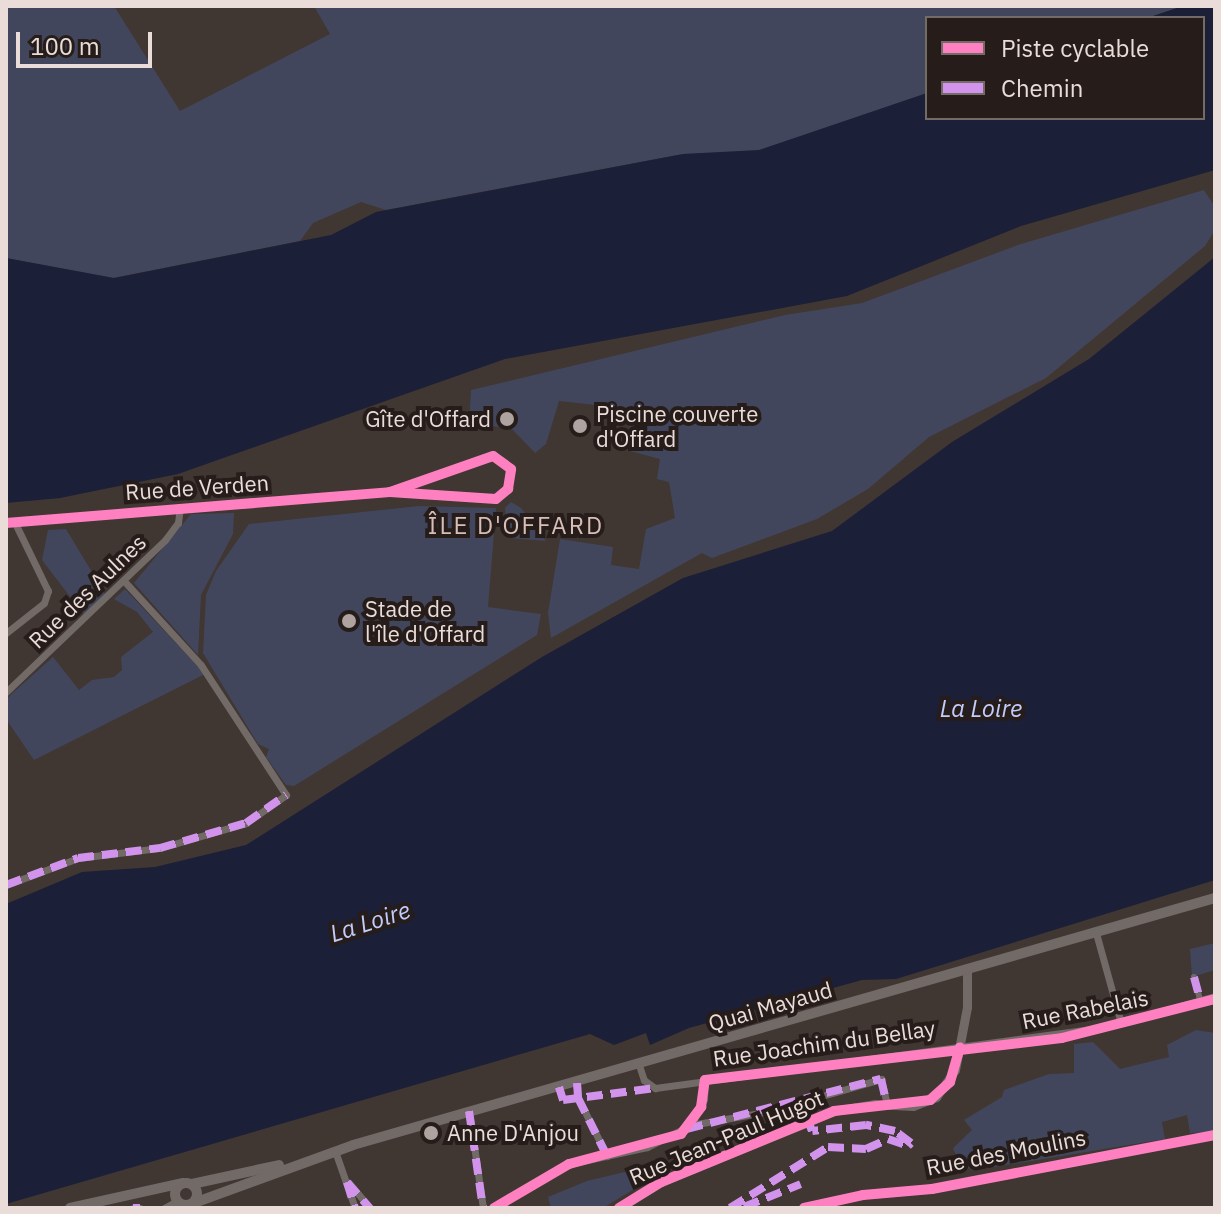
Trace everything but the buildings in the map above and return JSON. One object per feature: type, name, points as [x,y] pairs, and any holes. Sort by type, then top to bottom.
[{"type":"main road","name":"Quai Mayaud","points":[[70,1208],[151,1187],[211,1184],[335,1151],[1215,898]]},
{"type":"main road","name":"Quai Mayaud","points":[[193,1205],[210,1195],[335,1151]]},
{"type":"main road","points":[[151,1187],[176,1199],[193,1205],[197,1193],[187,1184],[176,1199]]},
{"type":"street","points":[[493,456],[511,469],[508,489],[496,499],[390,492],[493,456]]},
{"type":"street","name":"Rue de Verden","points":[[10,523],[390,492]]},
{"type":"street","name":"Rue des Aulnes","points":[[6,692],[125,582],[178,523],[180,507]]},
{"type":"street","points":[[6,633],[44,603],[48,591],[10,523]]},
{"type":"street","points":[[6,885],[78,858],[160,848],[246,823],[286,795],[201,665],[125,582]]},
{"type":"street","points":[[1096,933],[1121,1023]]},
{"type":"street","name":"Rue Jean-Paul Hugot","points":[[619,1208],[661,1182],[826,1114],[887,1104],[913,1106],[941,1093],[953,1076],[961,1043],[967,970]]},
{"type":"street","points":[[1194,977],[1200,1000]]},
{"type":"street","name":"Rue Rabelais","points":[[961,1043],[1121,1023],[1215,996]]},
{"type":"street","name":"Rue Joachim du Bellay","points":[[639,1065],[644,1080],[655,1088],[961,1043]]},
{"type":"street","points":[[494,1208],[513,1200],[569,1164],[647,1147],[691,1125],[770,1111],[881,1079],[887,1104]]},
{"type":"street","points":[[691,1125],[704,1099],[705,1080]]},
{"type":"street","points":[[577,1083],[578,1098],[607,1156]]},
{"type":"street","points":[[469,1111],[483,1208]]},
{"type":"street","name":"Rue des Moulins","points":[[804,1208],[863,1195],[932,1189],[1215,1135]]},
{"type":"street","points":[[335,1151],[355,1208]]},
{"type":"street","points":[[347,1182],[370,1208]]},
{"type":"street","points":[[164,1208],[176,1199]]},
{"type":"street","points":[[133,1208],[140,1208]]},
{"type":"shaded area","points":[[6,6],[114,6],[180,111],[330,34],[314,6],[1183,6],[1153,16],[925,16],[925,94],[759,151],[683,154],[386,210],[361,202],[313,223],[300,241],[113,278],[6,258]]},
{"type":"shaded area","points":[[1204,190],[1215,207],[1215,230],[1205,246],[1046,378],[929,437],[868,489],[817,519],[712,558],[702,553],[551,638],[548,613],[560,539],[613,547],[611,565],[639,569],[646,529],[675,518],[669,482],[657,479],[660,459],[626,450],[632,409],[559,401],[546,444],[535,453],[511,428],[469,424],[471,390],[785,315],[862,303],[1021,244]]},
{"type":"shaded area","points":[[511,502],[521,508],[546,541],[508,538],[505,508]]},
{"type":"shaded area","name":"Stade de l'île d'Offard","points":[[419,506],[496,508],[488,607],[541,614],[537,635],[294,786],[286,785],[266,757],[269,749],[258,744],[203,653],[206,595],[216,571],[249,524]]},
{"type":"shaded area","points":[[234,513],[233,534],[201,595],[198,655],[134,583],[191,514]]},
{"type":"shaded area","points":[[66,529],[105,594],[84,615],[42,560],[48,530]]},
{"type":"shaded area","points":[[125,589],[205,674],[34,760],[6,719],[6,699],[53,657],[79,690],[92,680],[114,677],[122,670],[121,657],[153,632],[137,612],[114,599]]},
{"type":"shaded area","points":[[1215,943],[1215,970],[1192,977],[1190,949]]},
{"type":"shaded area","points":[[1196,1030],[1215,1033],[1215,1132],[1190,1133],[1187,1115],[1162,1122],[1165,1139],[972,1170],[959,1163],[953,1148],[972,1130],[964,1120],[1002,1097],[1004,1090],[1049,1074],[1074,1073],[1074,1044],[1093,1042],[1120,1069],[1169,1057],[1167,1045]]},
{"type":"shaded area","points":[[654,1165],[667,1169],[603,1208],[551,1208],[548,1197],[587,1181]]},
{"type":"water","points":[[1183,6],[1215,6],[1215,170],[1021,226],[847,296],[505,359],[178,474],[60,498],[6,503],[6,258],[114,278],[331,235],[376,212],[683,154],[759,150],[925,94],[925,120],[1205,120],[1205,16],[1153,16]]},
{"type":"water","name":"La Loire","points":[[1215,257],[1215,880],[896,979],[862,980],[689,1028],[650,1045],[646,1033],[614,1045],[590,1034],[6,1204],[6,904],[82,872],[155,867],[246,845],[542,657],[683,578],[832,531],[952,442],[1089,359]]},
{"type":"marked path","points":[[6,885],[78,858],[160,848],[246,823],[286,795]]},
{"type":"marked path","points":[[1194,977],[1200,1000]]},
{"type":"marked path","points":[[687,1129],[881,1079],[887,1104]]},
{"type":"marked path","points":[[577,1083],[578,1098],[607,1156]]},
{"type":"marked path","points":[[559,1087],[563,1100],[655,1088]]},
{"type":"marked path","points":[[469,1111],[483,1208]]},
{"type":"marked path","points":[[730,1208],[828,1147],[866,1149],[888,1139],[908,1146],[911,1143],[895,1131],[866,1125],[812,1131],[809,1123]]},
{"type":"marked path","points":[[347,1182],[370,1208]]},
{"type":"marked path","points":[[347,1182],[355,1208]]},
{"type":"marked path","points":[[744,1207],[801,1184]]},
{"type":"marked path","points":[[133,1208],[140,1208]]},
{"type":"cycle path","points":[[6,523],[390,492],[496,499],[508,489],[511,469],[493,456],[390,492]]},
{"type":"cycle path","points":[[494,1208],[569,1164],[681,1134],[701,1107],[705,1080],[1062,1038],[1215,999]]},
{"type":"cycle path","points":[[619,1208],[661,1182],[834,1111],[930,1100],[950,1082],[960,1047]]},
{"type":"cycle path","points":[[804,1208],[863,1195],[932,1189],[1215,1135]]},
{"type":"place","name":"Gîte d'Offard","points":[[507,419]]},
{"type":"place","name":"Piscine couverte d'Offard","points":[[580,426]]},
{"type":"place","name":"Stade de l'île d'Offard","points":[[349,621]]},
{"type":"place","name":"Anne D'Anjou","points":[[431,1133]]},
{"type":"district","name":"ÎLE D'OFFARD","points":[[516,526]]}]
